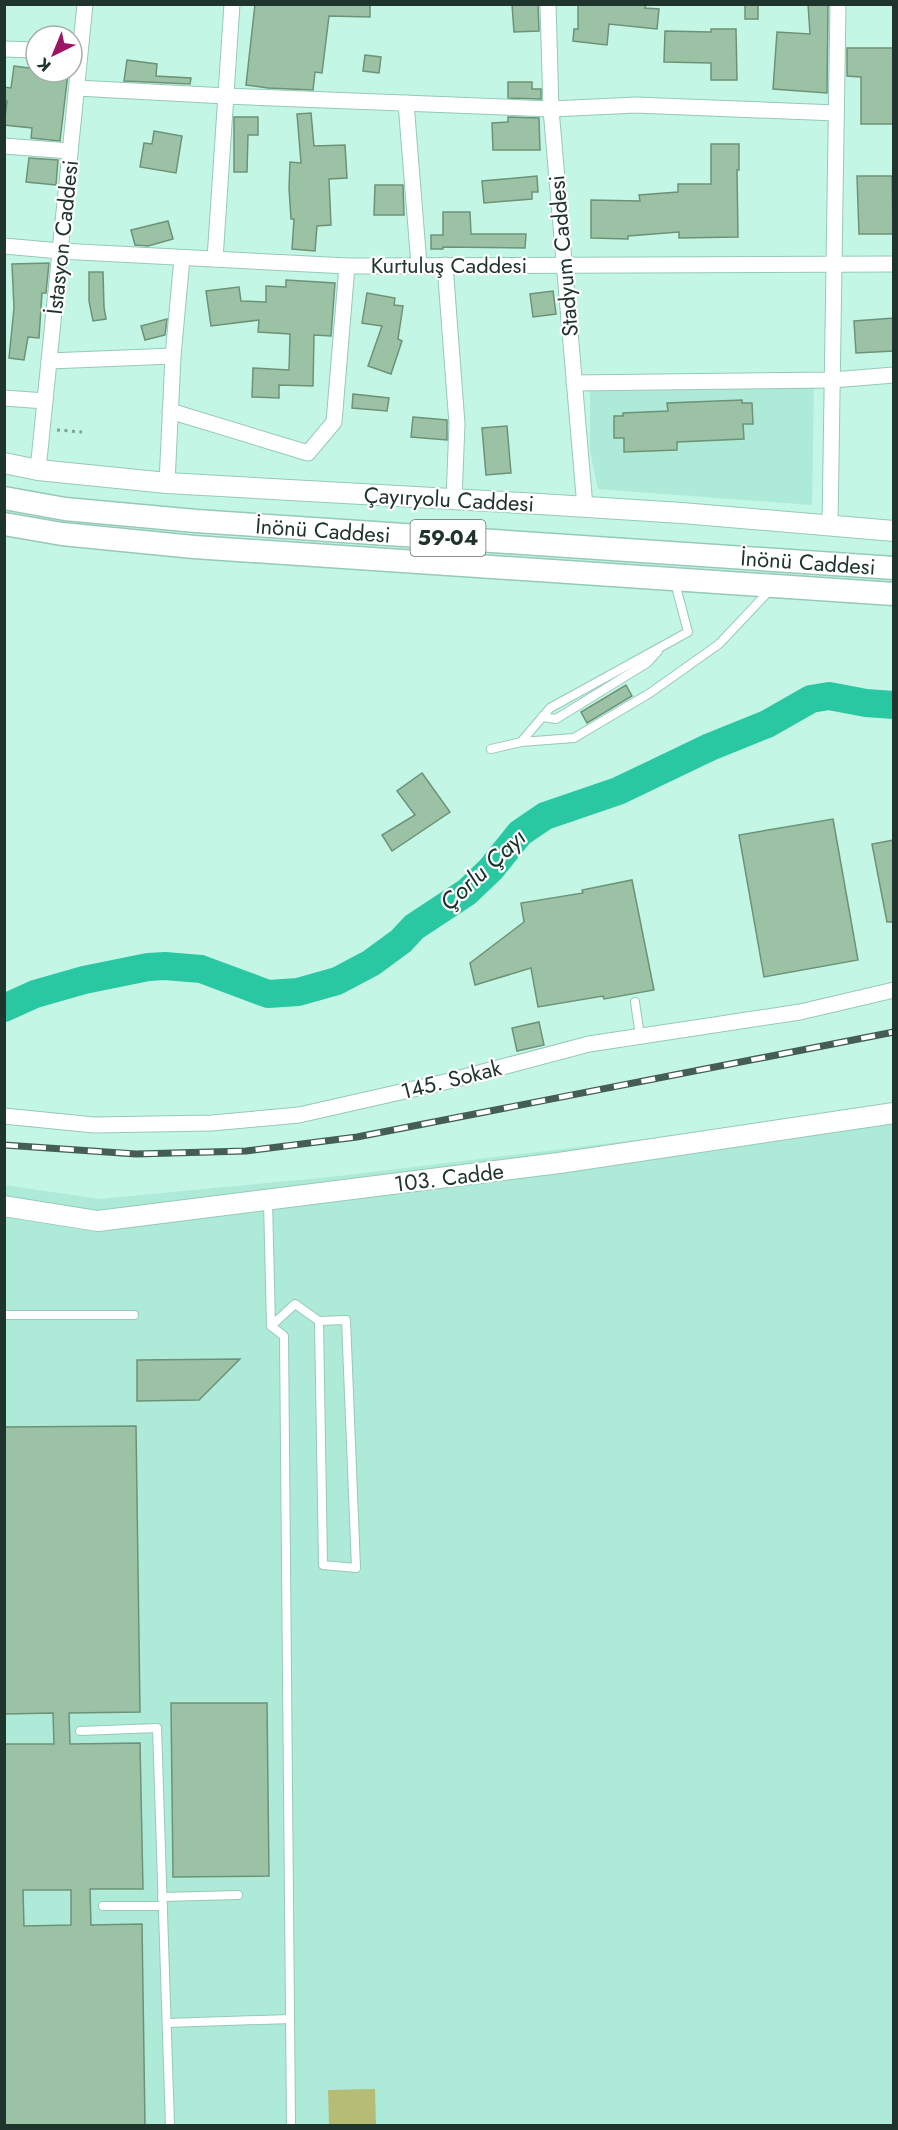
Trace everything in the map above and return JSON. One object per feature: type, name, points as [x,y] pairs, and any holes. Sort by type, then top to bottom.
[{"type":"main road","name":"İnönü Caddesi","points":[[4,498],[66,509],[196,521],[894,568]]},
{"type":"main road","name":"59-04","points":[[4,524],[62,534],[194,547],[894,594]]},
{"type":"street","name":"İstasyon Caddesi","points":[[81,24],[85,4]]},
{"type":"street","points":[[215,259],[232,4]]},
{"type":"street","name":"Stadyum Caddesi","points":[[548,4],[551,109],[585,507]]},
{"type":"street","points":[[830,526],[838,4]]},
{"type":"street","points":[[4,49],[24,50]]},
{"type":"street","name":"İstasyon Caddesi","points":[[38,470],[77,84]]},
{"type":"street","points":[[77,88],[551,109],[636,105],[836,113]]},
{"type":"street","points":[[406,103],[418,265]]},
{"type":"street","points":[[4,146],[70,151]]},
{"type":"street","name":"Kurtuluş Caddesi","points":[[4,246],[60,252],[347,266],[894,264]]},
{"type":"street","points":[[167,483],[173,356],[182,258]]},
{"type":"street","points":[[445,265],[457,424],[454,499]]},
{"type":"street","points":[[170,411],[308,453],[334,422],[347,266]]},
{"type":"street","points":[[49,361],[173,356]]},
{"type":"street","points":[[574,383],[832,380],[894,375]]},
{"type":"street","points":[[4,398],[45,401]]},
{"type":"street","name":"Çayıryolu Caddesi","points":[[4,463],[38,470],[167,483],[585,507],[894,531]]},
{"type":"street","name":"145. Sokak","points":[[4,1116],[94,1125],[212,1123],[299,1115],[449,1081],[589,1044],[800,1012],[894,990]]},
{"type":"street","name":"103. Cadde","points":[[4,1206],[98,1221],[559,1163],[894,1113]]},
{"type":"lane","points":[[521,742],[550,708],[688,632],[673,579]]},
{"type":"lane","points":[[491,749],[521,742],[574,738],[650,693],[718,644],[774,586]]},
{"type":"lane","points":[[542,717],[556,719],[647,663],[661,648]]},
{"type":"lane","points":[[635,1002],[640,1036]]},
{"type":"lane","points":[[268,1199],[271,1326]]},
{"type":"lane","points":[[271,1326],[295,1304],[319,1321],[346,1320],[356,1568],[323,1565],[319,1321]]},
{"type":"lane","points":[[4,1315],[134,1315]]},
{"type":"lane","points":[[271,1326],[284,1336],[291,2126]]},
{"type":"lane","points":[[80,1731],[157,1728],[170,2126]]},
{"type":"lane","points":[[162,1897],[238,1894]]},
{"type":"lane","points":[[103,1906],[163,1906]]},
{"type":"lane","points":[[167,2023],[290,2019]]},
{"type":"path","points":[[42,429],[82,432]]},
{"type":"shaded area","points":[[814,383],[812,505],[598,489],[590,451],[590,389]]},
{"type":"shaded area","points":[[893,1109],[893,2125],[5,2125],[4,1185],[100,1199],[339,1176]]},
{"type":"green space","points":[[375,2089],[376,2125],[329,2125],[328,2090]]},
{"type":"building","points":[[255,4],[370,4],[370,17],[329,16],[322,73],[315,72],[313,90],[268,88],[246,85]]},
{"type":"building","points":[[512,4],[538,4],[539,31],[514,32]]},
{"type":"building","points":[[578,4],[646,4],[645,8],[659,9],[657,29],[609,24],[607,45],[573,41],[574,29],[578,29]]},
{"type":"building","points":[[745,4],[758,4],[758,19],[745,19]]},
{"type":"building","points":[[808,4],[828,4],[827,93],[773,89],[777,32],[810,34]]},
{"type":"building","points":[[711,29],[736,29],[737,80],[711,80],[711,63],[664,62],[665,31],[711,32]]},
{"type":"building","points":[[847,48],[894,48],[894,124],[861,124],[861,77],[847,76]]},
{"type":"building","points":[[365,55],[381,57],[379,73],[363,71]]},
{"type":"building","points":[[127,60],[157,64],[156,76],[191,78],[190,84],[124,81]]},
{"type":"building","points":[[14,66],[24,67],[24,84],[67,84],[60,141],[31,138],[32,128],[4,125],[7,101],[4,101],[4,87],[11,88]]},
{"type":"building","points":[[508,82],[532,82],[532,89],[541,89],[541,99],[508,98]]},
{"type":"building","points":[[311,113],[314,146],[345,145],[347,178],[329,179],[331,225],[317,226],[315,251],[292,249],[294,219],[291,219],[289,188],[290,162],[301,163],[297,114]]},
{"type":"building","points":[[234,117],[258,117],[258,135],[248,135],[247,172],[234,172]]},
{"type":"building","points":[[508,117],[539,118],[540,150],[493,150],[492,123],[508,122]]},
{"type":"building","points":[[154,131],[182,136],[176,173],[140,167],[144,143],[152,144]]},
{"type":"building","points":[[711,144],[739,144],[738,237],[679,238],[679,232],[628,236],[628,239],[591,238],[591,200],[640,201],[639,195],[678,192],[678,184],[711,184]]},
{"type":"building","points":[[29,158],[58,160],[56,185],[26,182]]},
{"type":"building","points":[[537,176],[538,192],[532,192],[532,199],[484,203],[482,181]]},
{"type":"building","points":[[857,176],[892,176],[893,234],[859,234]]},
{"type":"building","points":[[375,185],[403,185],[404,215],[374,215]]},
{"type":"building","points":[[443,212],[470,212],[471,234],[526,234],[525,248],[443,247],[443,249],[431,249],[431,235],[443,235]]},
{"type":"building","points":[[168,221],[173,239],[148,246],[135,245],[131,230]]},
{"type":"building","points":[[49,263],[46,293],[42,293],[39,338],[28,337],[24,360],[9,358],[14,308],[12,264]]},
{"type":"building","points":[[89,272],[103,272],[106,319],[93,321],[89,301]]},
{"type":"building","points":[[286,280],[335,283],[331,336],[314,335],[313,386],[279,385],[279,398],[252,397],[253,368],[289,370],[290,334],[258,332],[259,320],[211,326],[206,291],[239,287],[241,301],[266,302],[266,286],[286,287]]},
{"type":"building","points":[[553,291],[556,314],[533,317],[530,294]]},
{"type":"building","points":[[367,293],[395,298],[394,305],[403,306],[398,339],[402,341],[391,374],[368,366],[382,326],[362,323]]},
{"type":"building","points":[[894,318],[894,351],[856,353],[854,321]]},
{"type":"building","points":[[167,319],[165,335],[145,340],[141,326]]},
{"type":"building","points":[[353,394],[389,398],[387,411],[352,408]]},
{"type":"building","points":[[742,400],[742,403],[752,403],[753,424],[743,424],[744,439],[677,442],[677,450],[624,452],[624,438],[614,438],[614,416],[623,416],[623,413],[668,411],[667,403]]},
{"type":"building","points":[[413,417],[447,420],[447,440],[411,437]]},
{"type":"building","points":[[507,426],[511,473],[486,475],[482,428]]},
{"type":"building","points":[[626,685],[632,696],[587,723],[581,712]]},
{"type":"building","points":[[422,773],[450,812],[392,851],[382,835],[415,815],[397,791]]},
{"type":"building","points":[[833,819],[858,960],[764,977],[739,835]]},
{"type":"building","points":[[894,840],[894,922],[887,922],[872,844]]},
{"type":"building","points":[[632,880],[654,990],[538,1007],[531,968],[475,985],[470,963],[524,922],[521,903],[583,893],[582,890]]},
{"type":"building","points":[[539,1022],[544,1045],[517,1051],[512,1028]]},
{"type":"building","points":[[240,1359],[199,1400],[137,1401],[137,1360]]},
{"type":"building","points":[[136,1426],[140,1712],[69,1713],[70,1744],[140,1743],[143,1889],[90,1889],[91,1925],[142,1924],[145,2126],[4,2126],[4,1744],[54,1744],[53,1713],[4,1714],[4,1427]],"holes":[[[23,1890],[71,1890],[71,1925],[24,1926]]]},
{"type":"building","points":[[171,1703],[267,1703],[269,1876],[173,1877]]},
{"type":"waterway","name":"Çorlu Çayı","points":[[4,1008],[35,994],[84,980],[148,967],[201,969],[268,994],[298,992],[337,981],[371,963],[401,941],[414,927],[467,892],[491,869],[520,833],[545,816],[618,791],[710,747],[767,724],[811,699],[829,696],[866,703],[894,705]]},
{"type":"railway","points":[[4,1145],[136,1154],[246,1151],[357,1137],[894,1032]]}]
